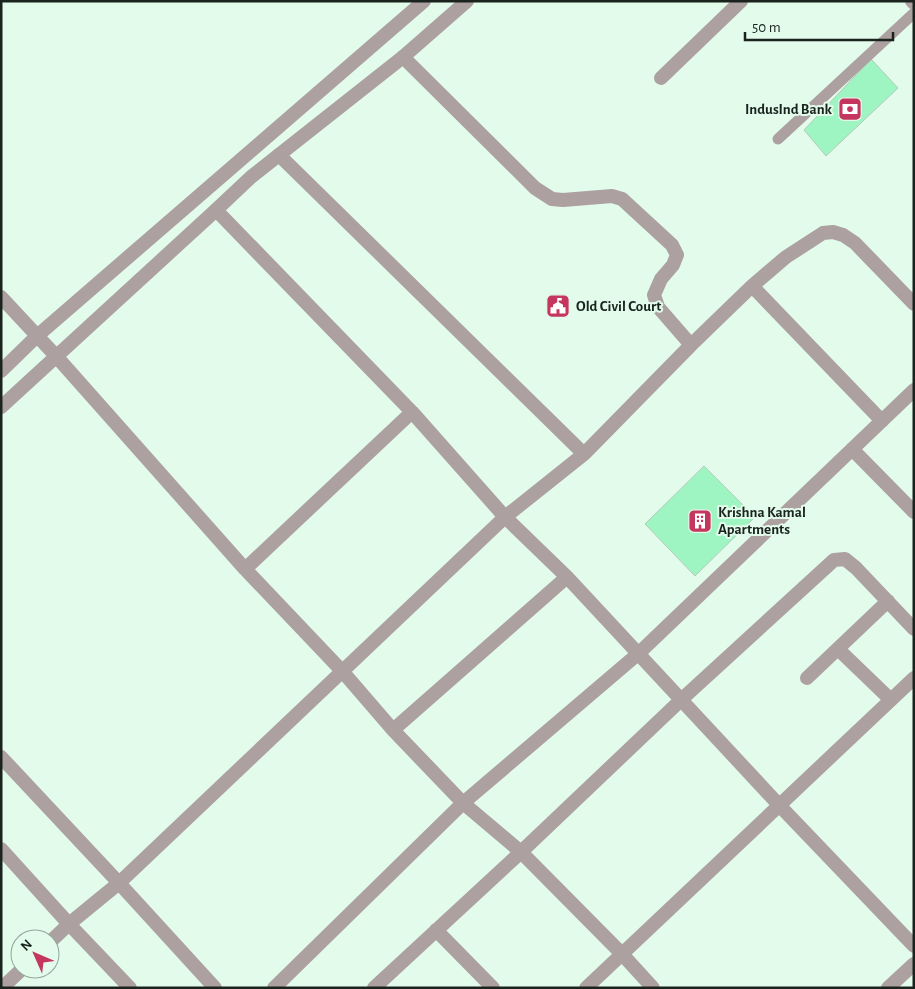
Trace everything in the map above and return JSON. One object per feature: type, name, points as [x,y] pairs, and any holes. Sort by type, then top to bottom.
[{"type":"street","points":[[1,371],[37,336],[424,1]]},
{"type":"street","points":[[1,407],[251,177],[403,57],[468,1]]},
{"type":"street","points":[[661,78],[741,1]]},
{"type":"street","points":[[403,57],[535,188],[552,199],[612,196],[622,199],[672,245],[677,255],[673,265],[661,279],[654,295],[658,307],[691,345]]},
{"type":"street","points":[[279,155],[584,454]]},
{"type":"street","points":[[216,210],[412,412],[505,517],[567,577],[914,946]]},
{"type":"street","points":[[60,933],[119,882],[505,517],[584,454],[691,345],[786,256],[823,233],[833,232],[843,235],[855,243],[914,304]]},
{"type":"street","points":[[752,286],[882,421]]},
{"type":"street","points":[[1,297],[56,356],[245,569],[343,672],[393,730],[463,803],[521,852],[653,988]]},
{"type":"street","points":[[274,988],[463,803],[639,654],[914,390]]},
{"type":"street","points":[[245,569],[412,412]]},
{"type":"street","points":[[852,449],[914,512]]},
{"type":"street","points":[[374,988],[834,560],[845,559],[856,568],[914,629]]},
{"type":"street","points":[[393,730],[567,577]]},
{"type":"street","points":[[807,678],[888,601]]},
{"type":"street","points":[[838,648],[891,700]]},
{"type":"street","points":[[586,988],[914,678]]},
{"type":"street","points":[[1,757],[119,882],[215,988]]},
{"type":"street","points":[[1,849],[130,988]]},
{"type":"street","points":[[436,930],[493,988]]},
{"type":"street","points":[[888,988],[914,964]]},
{"type":"street","points":[[2,988],[11,979]]},
{"type":"lane","points":[[778,139],[914,13]]},
{"type":"building","name":"IndusInd Bank","points":[[871,59],[898,88],[826,156],[804,130]]},
{"type":"building","name":"Krishna Kamal Apartments","points":[[704,466],[755,517],[695,576],[645,524]]},
{"type":"place","name":"IndusInd Bank","points":[[850,109]]},
{"type":"place","name":"Old Civil Court","points":[[558,306]]},
{"type":"place","name":"Krishna Kamal Apartments","points":[[700,521]]}]
